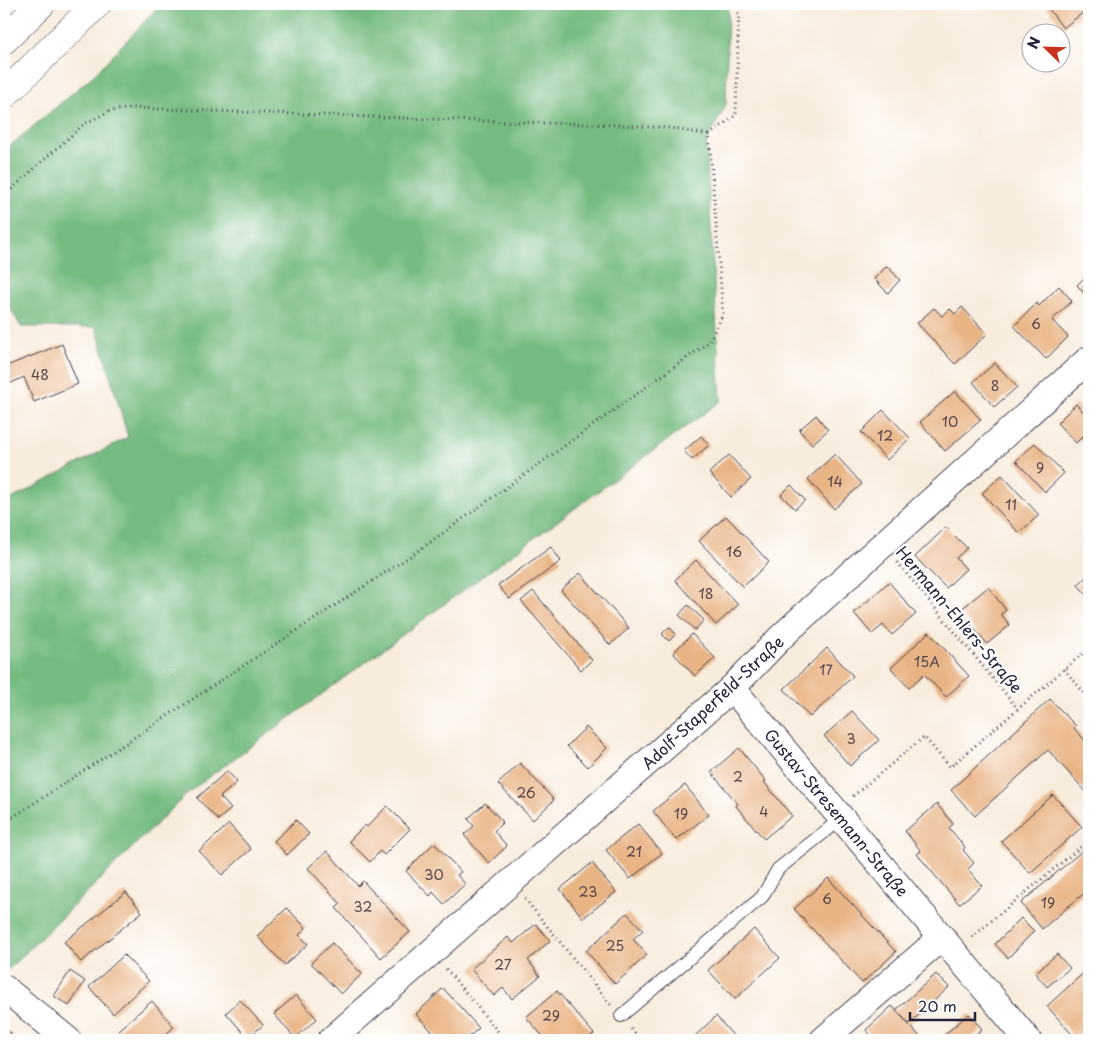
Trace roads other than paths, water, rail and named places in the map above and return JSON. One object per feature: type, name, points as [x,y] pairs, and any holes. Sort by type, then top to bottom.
[{"type":"highway","points":[[4,40],[41,4]]},
{"type":"highway","points":[[4,95],[98,4]]},
{"type":"street","name":"Adolf-Staperfeld-Straße","points":[[331,1040],[732,688],[788,631],[882,544],[1089,360]]},
{"type":"street","name":"Gustav-Stresemann-Straße","points":[[732,688],[1028,1040]]},
{"type":"street","points":[[823,1040],[948,944]]},
{"type":"street","points":[[4,988],[68,1040]]},
{"type":"lane","points":[[621,1016],[762,897],[778,869],[838,815]]}]
